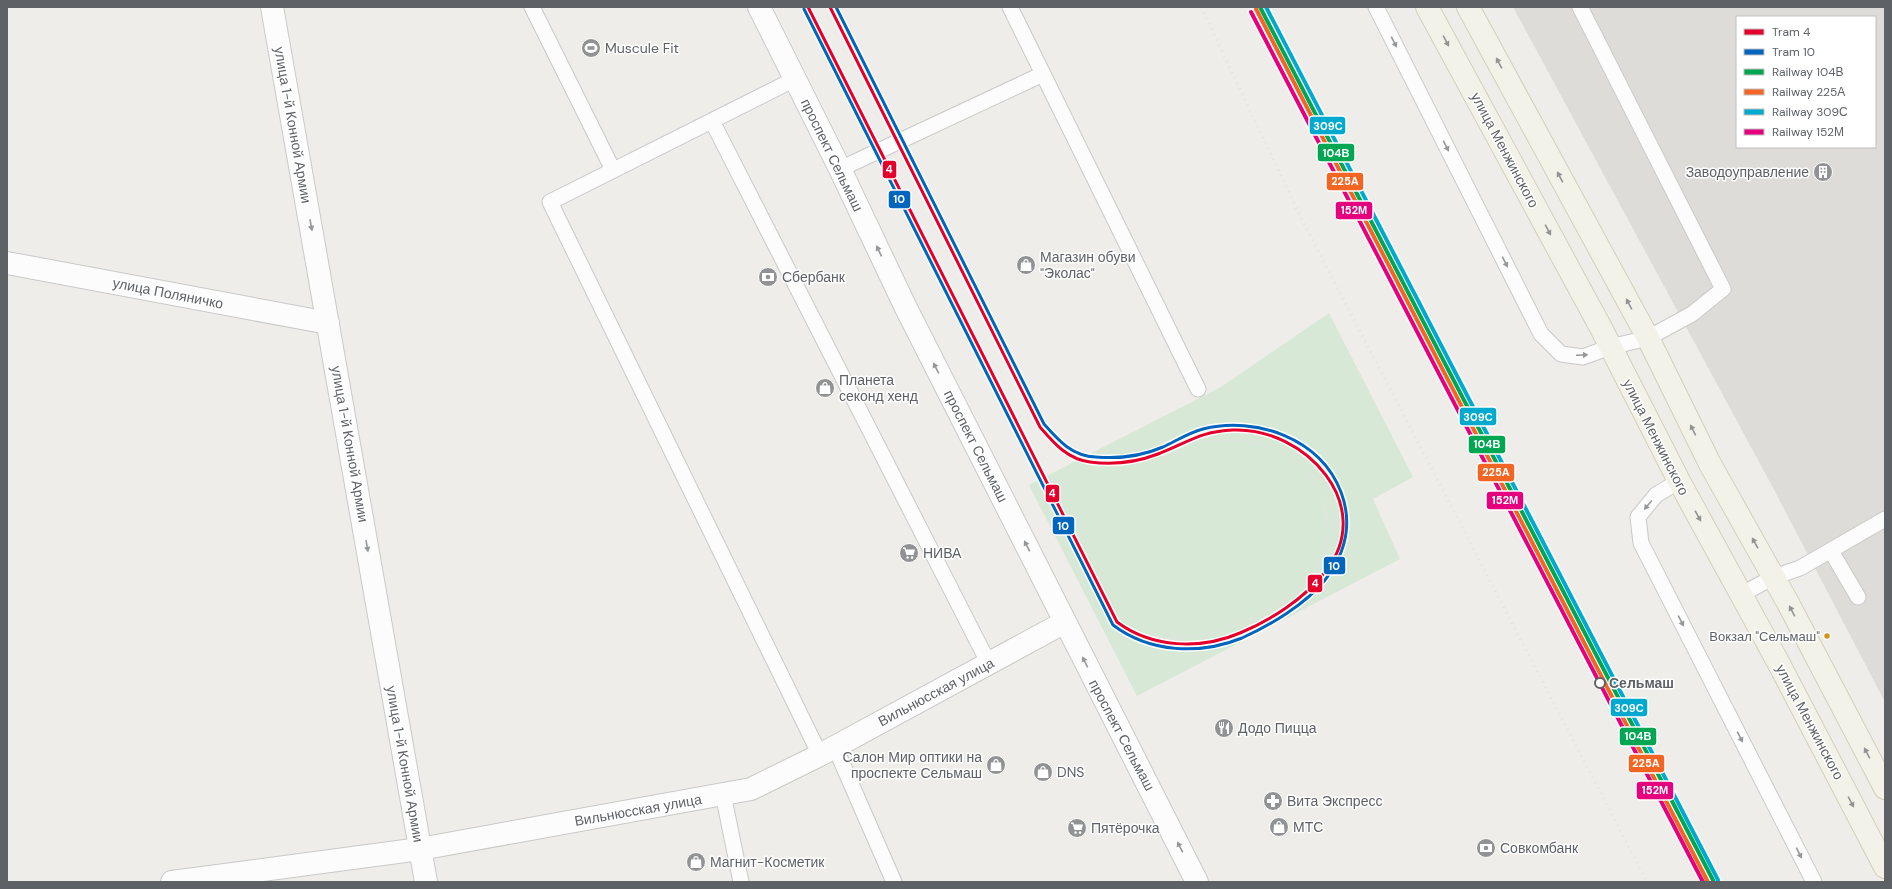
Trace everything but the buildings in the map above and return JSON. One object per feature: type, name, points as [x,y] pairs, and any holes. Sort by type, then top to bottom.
[{"type":"main road","name":"улица 1-й Конной Армии","points":[[272,7],[426,882]]},
{"type":"main road","name":"проспект Сельмаш","points":[[759,7],[840,169],[906,308],[1197,882]]},
{"type":"main road","name":"улица Менжинского","points":[[1427,7],[1610,347],[1678,482],[1742,594],[1885,867]]},
{"type":"main road","points":[[1468,7],[1648,338],[1710,464],[1774,577],[1885,788]]},
{"type":"main road","name":"улица Поляничко","points":[[7,263],[328,323]]},
{"type":"main road","name":"Вильнюсская улица","points":[[172,882],[420,849],[750,789],[827,751],[1065,622]]},
{"type":"lane","points":[[532,7],[613,170]]},
{"type":"lane","points":[[1010,7],[1198,389]]},
{"type":"lane","points":[[1376,7],[1541,334],[1561,354],[1583,357],[1610,347],[1648,338],[1692,314],[1723,289],[1580,7]]},
{"type":"lane","points":[[840,169],[1043,74]]},
{"type":"lane","points":[[795,79],[550,202],[894,882]]},
{"type":"lane","points":[[712,121],[989,664]]},
{"type":"lane","points":[[1678,482],[1656,495],[1638,517],[1641,543],[1814,882]]},
{"type":"lane","points":[[1742,594],[1774,577],[1800,568],[1885,519]]},
{"type":"lane","points":[[1831,551],[1858,597]]},
{"type":"lane","points":[[724,794],[741,882]]},
{"type":"shaded area","points":[[1513,7],[1885,7],[1885,702],[1771,484]]},
{"type":"green space","points":[[1329,313],[1413,477],[1373,499],[1400,559],[1137,696],[1029,485],[1221,387]]},
{"type":"tram line","name":"4","points":[[808,7],[1117,622],[1131,631],[1145,637],[1177,644],[1193,644],[1225,638],[1252,628],[1297,600],[1317,582],[1325,572],[1339,547],[1343,522],[1338,497],[1326,475],[1308,456],[1285,442],[1260,433],[1233,430],[1212,433],[1194,438],[1150,457],[1116,463],[1098,463],[1074,458],[1056,444],[1040,427],[830,7]]},
{"type":"tram line","name":"10","points":[[804,9],[1113,625],[1127,634],[1159,646],[1192,649],[1209,647],[1242,638],[1275,621],[1298,606],[1317,589],[1332,570],[1338,560],[1345,538],[1345,504],[1341,492],[1331,473],[1318,458],[1302,445],[1284,435],[1264,429],[1244,426],[1223,426],[1203,429],[1155,450],[1139,455],[1122,457],[1105,458],[1087,456],[1073,451],[1061,442],[1044,424],[836,7]]},
{"type":"tram line","points":[[1138,637],[1170,639],[1194,637],[1255,617],[1289,596],[1303,584],[1315,570],[1324,554],[1326,547],[1328,527],[1324,507],[1311,479],[1298,463],[1282,452],[1265,445],[1246,441],[1226,440],[1182,443]]},
{"type":"railway","points":[[1201,7],[1300,216],[1647,882]]},
{"type":"rail line","name":"104В","points":[[1260,7],[1714,882]]},
{"type":"rail line","name":"309С","points":[[1266,7],[1718,880]]},
{"type":"rail line","name":"225А","points":[[1256,9],[1708,882]]},
{"type":"rail line","name":"152М","points":[[1251,12],[1703,882]]},
{"type":"place","name":"Muscule Fit","points":[[591,48]]},
{"type":"place","name":"Заводоуправление","points":[[1823,172]]},
{"type":"place","name":"Магазин обуви \"Эколас\"","points":[[1026,265]]},
{"type":"place","name":"Сбербанк","points":[[768,277]]},
{"type":"place","name":"Планета секонд хенд","points":[[825,388]]},
{"type":"place","name":"НИВА","points":[[909,553]]},
{"type":"place","name":"Вокзал \"Сельмаш\"","points":[[1827,636]]},
{"type":"place","name":"Сельмаш","points":[[1600,683]]},
{"type":"place","name":"Додо Пицца","points":[[1224,728]]},
{"type":"place","name":"Салон Мир оптики на проспекте Сельмаш","points":[[996,765]]},
{"type":"place","name":"DNS","points":[[1043,772]]},
{"type":"place","name":"Вита Экспресс","points":[[1273,801]]},
{"type":"place","name":"МТС","points":[[1279,827]]},
{"type":"place","name":"Пятёрочка","points":[[1077,828]]},
{"type":"place","name":"Совкомбанк","points":[[1486,848]]},
{"type":"place","name":"Магнит-Косметик","points":[[696,862]]}]
